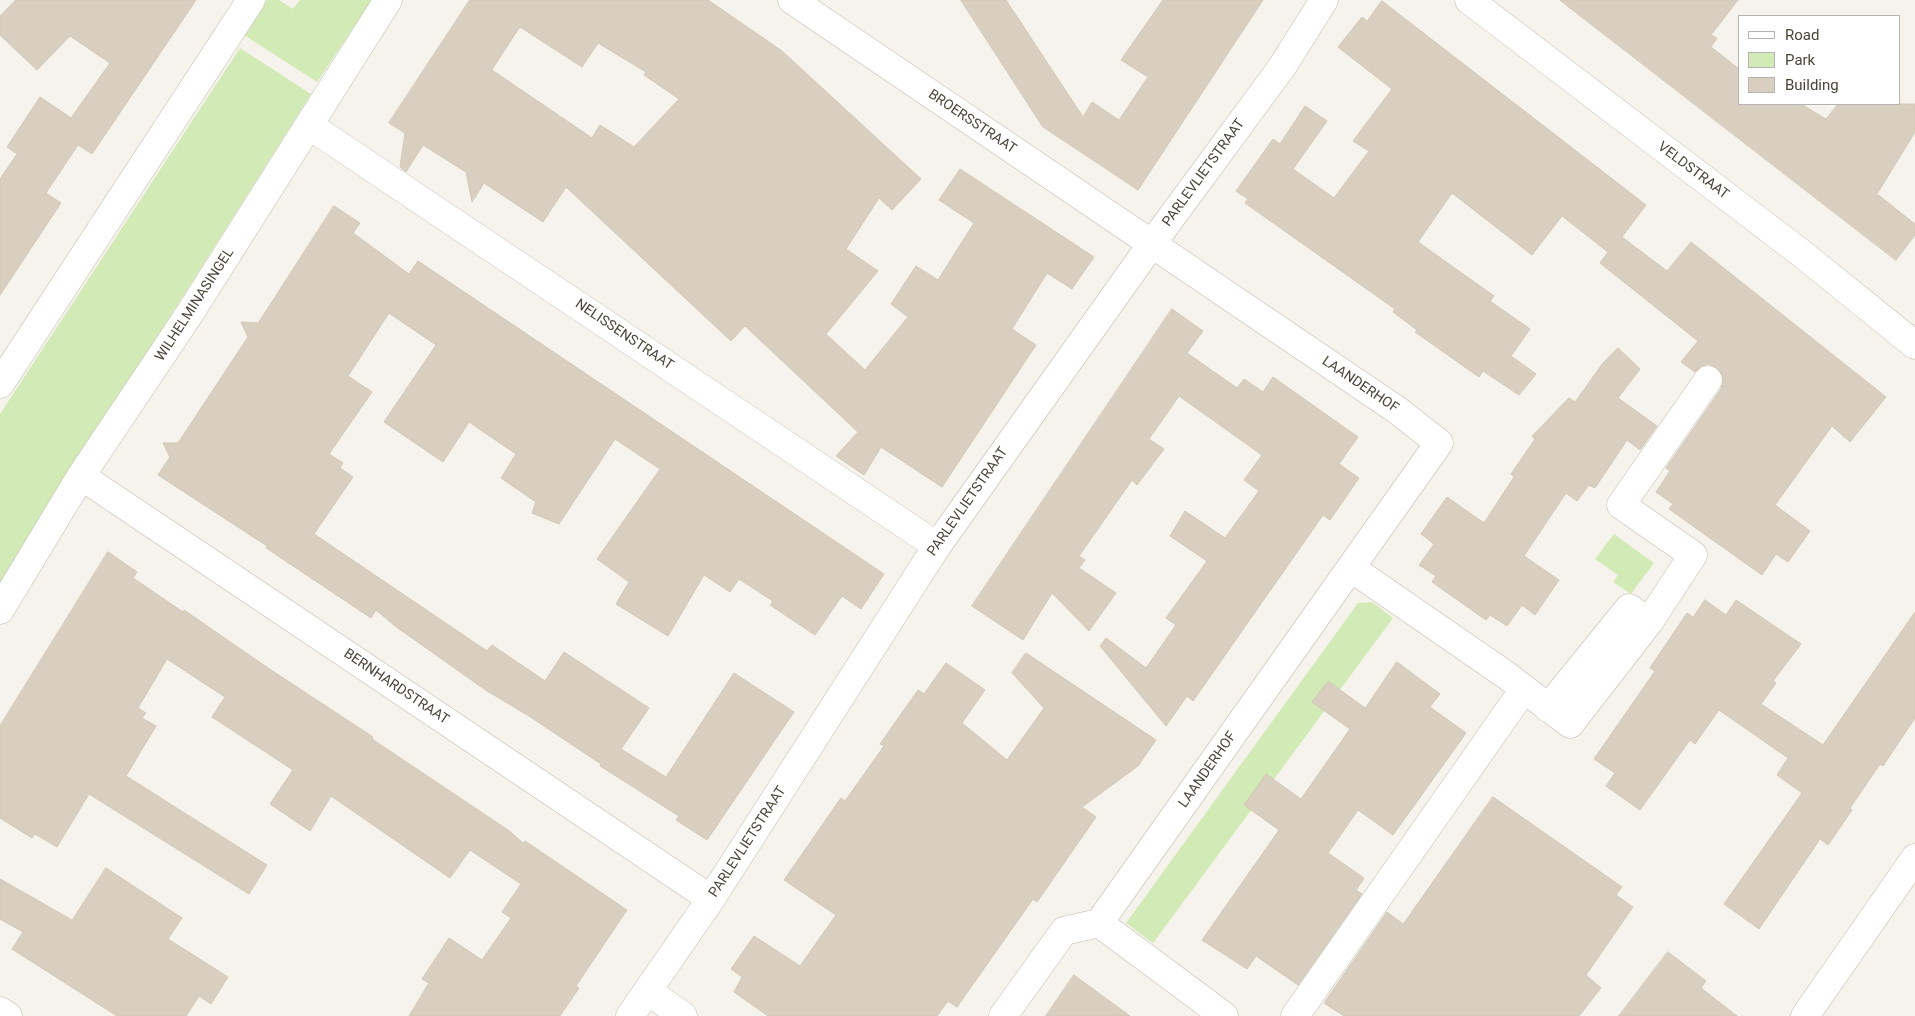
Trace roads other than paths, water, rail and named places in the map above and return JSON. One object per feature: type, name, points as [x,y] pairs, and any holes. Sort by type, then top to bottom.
[{"type":"street","points":[[0,384],[251,0]]},
{"type":"street","name":"WILHELMINASINGEL","points":[[0,610],[81,476],[190,313],[388,0]]},
{"type":"street","name":"BROERSSTRAAT","points":[[792,0],[1151,245]]},
{"type":"street","name":"PARLEVLIETSTRAAT","points":[[630,1016],[711,899],[937,546],[1151,245],[1282,67],[1324,0]]},
{"type":"street","name":"VELDSTRAAT","points":[[1470,0],[1801,253],[1915,344]]},
{"type":"street","name":"NELISSENSTRAAT","points":[[310,126],[937,546]]},
{"type":"street","name":"LAANDERHOF","points":[[1100,923],[1439,443],[1397,410],[1151,245]]},
{"type":"street","points":[[1351,568],[1524,689],[1570,724],[1649,622],[1693,555],[1621,505],[1708,380]]},
{"type":"street","name":"BERNHARDSTRAAT","points":[[81,476],[711,899]]},
{"type":"street","points":[[1295,1016],[1524,689]]},
{"type":"street","points":[[1805,1016],[1915,858]]},
{"type":"street","points":[[1003,1016],[1064,930],[1100,923],[1224,1016]]},
{"type":"street","points":[[648,991],[683,1016]]}]
